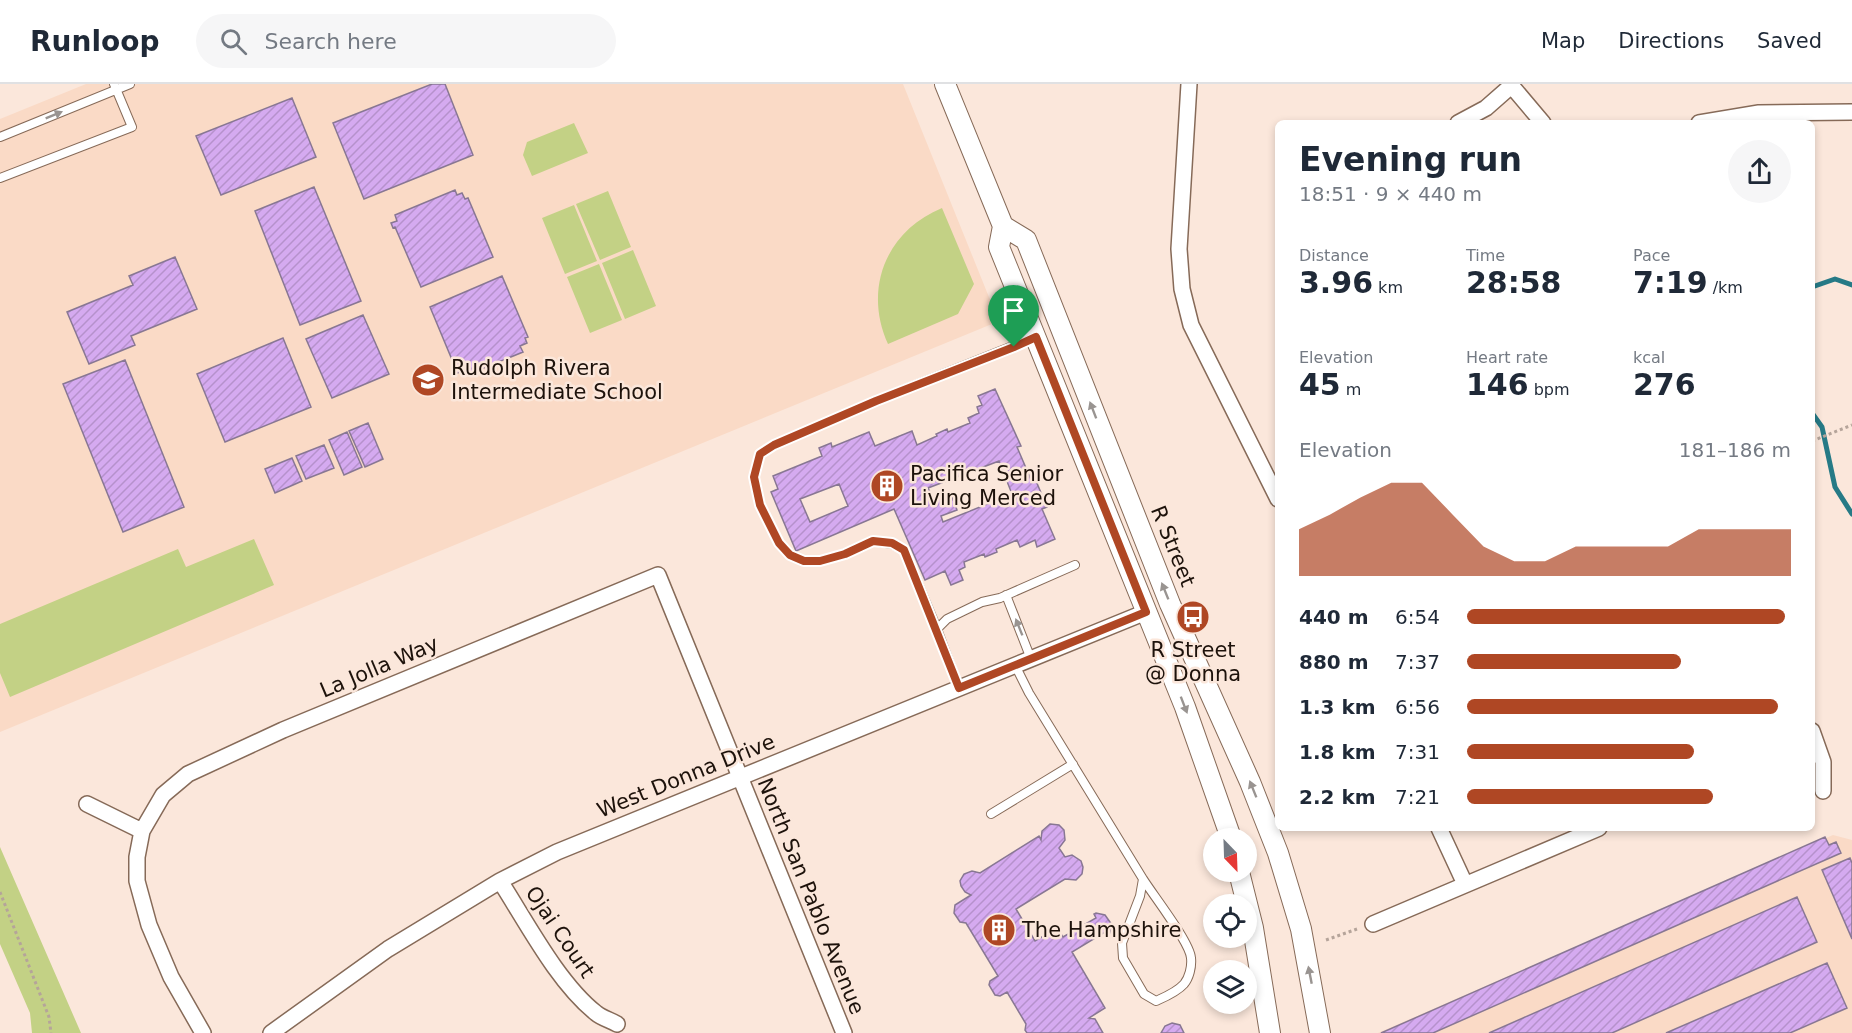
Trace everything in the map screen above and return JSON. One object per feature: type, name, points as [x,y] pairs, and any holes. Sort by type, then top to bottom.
[{"type":"street","points":[[945,84],[1003,226],[999,247],[1185,707],[1227,828]]},
{"type":"street","points":[[1188,84],[1179,249],[1182,289],[1191,325],[1275,493]]},
{"type":"street","points":[[1464,120],[1486,108],[1510,85],[1540,120]]},
{"type":"street","points":[[1717,120],[1759,113],[1852,112]]},
{"type":"street","name":"R Street","points":[[1003,226],[1026,240],[1170,604],[1250,782],[1278,853],[1300,928],[1320,1033]]},
{"type":"street","name":"North San Pablo Avenue","points":[[658,575],[844,1033]]},
{"type":"street","name":"La Jolla Way","points":[[142,831],[163,795],[188,774],[293,726],[658,575]]},
{"type":"street","name":"West Donna Drive","points":[[270,1033],[288,1027],[388,949],[500,881],[557,852],[1146,612]]},
{"type":"street","points":[[1815,739],[1823,762],[1823,791]]},
{"type":"street","points":[[87,804],[142,831],[137,857],[137,881],[149,925],[171,977],[203,1033]]},
{"type":"street","points":[[1440,831],[1466,884]]},
{"type":"street","points":[[1373,924],[1592,831]]},
{"type":"street","name":"Ojai Court","points":[[500,881],[556,969],[578,997],[598,1015],[617,1024]]},
{"type":"street","points":[[1242,882],[1253,928],[1270,1033]]},
{"type":"lane","points":[[0,137],[116,87],[130,84]]},
{"type":"lane","points":[[0,178],[132,127],[116,87]]},
{"type":"lane","points":[[959,688],[904,550],[892,543],[873,541],[845,554],[820,561],[804,561],[790,555],[779,543],[760,505],[754,477],[760,454],[774,445],[1036,337]]},
{"type":"lane","points":[[936,628],[947,619],[982,602],[1006,595],[1074,565]]},
{"type":"lane","points":[[1006,595],[1031,659]]},
{"type":"lane","points":[[1015,665],[1029,693],[1186,945],[1191,957],[1191,971],[1183,985],[1168,996],[1156,1001],[1144,994],[1123,958],[1122,943],[1140,896],[1143,879]]},
{"type":"lane","points":[[991,813],[1073,764]]},
{"type":"path","points":[[1815,440],[1852,425]]},
{"type":"path","points":[[0,892],[49,1017],[51,1033]]},
{"type":"path","points":[[1326,940],[1373,924]]},
{"type":"shaded area","name":"Rudolph Rivera Intermediate School","points":[[86,84],[903,84],[997,317],[992,324],[0,732],[0,119]]},
{"type":"shaded area","points":[[1833,835],[1852,840],[1852,1033],[1378,1033]]},
{"type":"green space","points":[[574,123],[588,153],[532,176],[523,155],[527,142]]},
{"type":"green space","points":[[608,191],[631,247],[600,260],[576,204]]},
{"type":"green space","points":[[574,205],[597,261],[565,274],[542,218]]},
{"type":"green space","points":[[942,208],[974,284],[958,314],[888,344],[881,323],[878,303],[879,283],[885,264],[906,231],[923,218]]},
{"type":"green space","points":[[633,250],[656,306],[625,319],[602,263]]},
{"type":"green space","points":[[599,264],[622,320],[590,333],[567,277]]},
{"type":"green space","points":[[254,539],[274,585],[10,697],[0,673],[0,624],[178,549],[186,567]]},
{"type":"green space","points":[[0,847],[81,1033],[32,1033],[30,1013],[0,944]]},
{"type":"building","points":[[432,84],[445,84],[473,155],[364,199],[333,123]]},
{"type":"building","points":[[292,98],[316,157],[221,195],[196,136]]},
{"type":"building","points":[[314,187],[361,301],[300,325],[255,211]]},
{"type":"building","points":[[455,190],[457,195],[462,193],[465,199],[468,198],[493,257],[421,287],[395,227],[393,228],[391,223],[397,221],[395,215]]},
{"type":"building","points":[[175,257],[197,309],[131,336],[135,345],[89,364],[67,312],[133,285],[129,276]]},
{"type":"building","points":[[502,276],[528,337],[525,338],[527,343],[520,346],[523,352],[464,376],[462,371],[455,374],[453,368],[455,367],[430,307]]},
{"type":"building","points":[[363,315],[389,374],[332,398],[306,339]]},
{"type":"building","points":[[283,338],[311,407],[225,442],[197,374]]},
{"type":"building","points":[[125,360],[184,507],[123,532],[63,384]]},
{"type":"building","name":"Pacifica Senior Living Merced","points":[[995,389],[1021,446],[1017,447],[1032,482],[1036,481],[1047,507],[1042,509],[1055,539],[1037,547],[1035,540],[1020,547],[1017,540],[996,549],[997,552],[985,557],[984,554],[964,562],[965,567],[959,570],[963,580],[951,585],[945,571],[925,580],[894,509],[796,551],[771,492],[778,489],[773,476],[822,456],[819,448],[831,443],[832,447],[869,432],[875,446],[912,431],[917,445],[947,429],[948,432],[970,423],[968,418],[979,413],[977,407],[982,405],[978,396]],"holes":[[[999,461],[1012,494],[943,522],[941,516],[957,510],[951,494],[934,500],[928,488]],[[839,484],[848,506],[810,522],[800,499]]]},
{"type":"building","points":[[368,423],[383,459],[365,467],[349,431]]},
{"type":"building","points":[[347,432],[362,467],[344,475],[329,440]]},
{"type":"building","points":[[324,445],[334,468],[306,479],[296,456]]},
{"type":"building","points":[[292,458],[302,481],[275,493],[265,469]]},
{"type":"building","name":"The Hampshire","points":[[1050,824],[1059,825],[1064,830],[1065,840],[1059,848],[1065,857],[1072,855],[1081,861],[1082,874],[1076,880],[1065,879],[1016,909],[1035,941],[1057,928],[1063,937],[1096,918],[1094,914],[1105,915],[1112,925],[1109,935],[1105,932],[1072,952],[1105,1008],[1089,1018],[1095,1019],[1103,1033],[1027,1033],[1026,1024],[1007,992],[1000,996],[995,995],[989,985],[990,981],[998,976],[966,923],[960,922],[954,913],[955,905],[971,895],[961,886],[960,881],[964,874],[972,871],[980,873],[1039,836],[1041,840],[1042,831]]},
{"type":"building","points":[[1825,837],[1829,845],[1836,842],[1841,853],[1433,1033],[1381,1033]]},
{"type":"building","points":[[1850,858],[1852,863],[1852,939],[1822,870]]},
{"type":"building","points":[[1797,897],[1817,942],[1612,1033],[1489,1033]]},
{"type":"building","points":[[1827,963],[1847,1008],[1790,1033],[1666,1033]]},
{"type":"building","points":[[1172,1023],[1180,1025],[1184,1033],[1161,1033],[1165,1026]]},
{"type":"waterway","points":[[1815,286],[1835,279],[1852,285]]},
{"type":"waterway","points":[[1815,417],[1822,427],[1835,487],[1852,514]]},
{"type":"place","name":"Rudolph Rivera Intermediate School","points":[[428,380]]},
{"type":"place","name":"Pacifica Senior Living Merced","points":[[887,486]]},
{"type":"place","name":"R Street @ Donna","points":[[1193,617]]},
{"type":"place","name":"The Hampshire","points":[[999,930]]},
{"type":"route","points":[[1036,337],[1146,612],[959,688],[904,550],[892,543],[873,541],[845,554],[820,561],[804,561],[790,555],[779,543],[760,505],[754,477],[760,454],[774,445],[876,401],[1014,347],[1036,337]]}]
